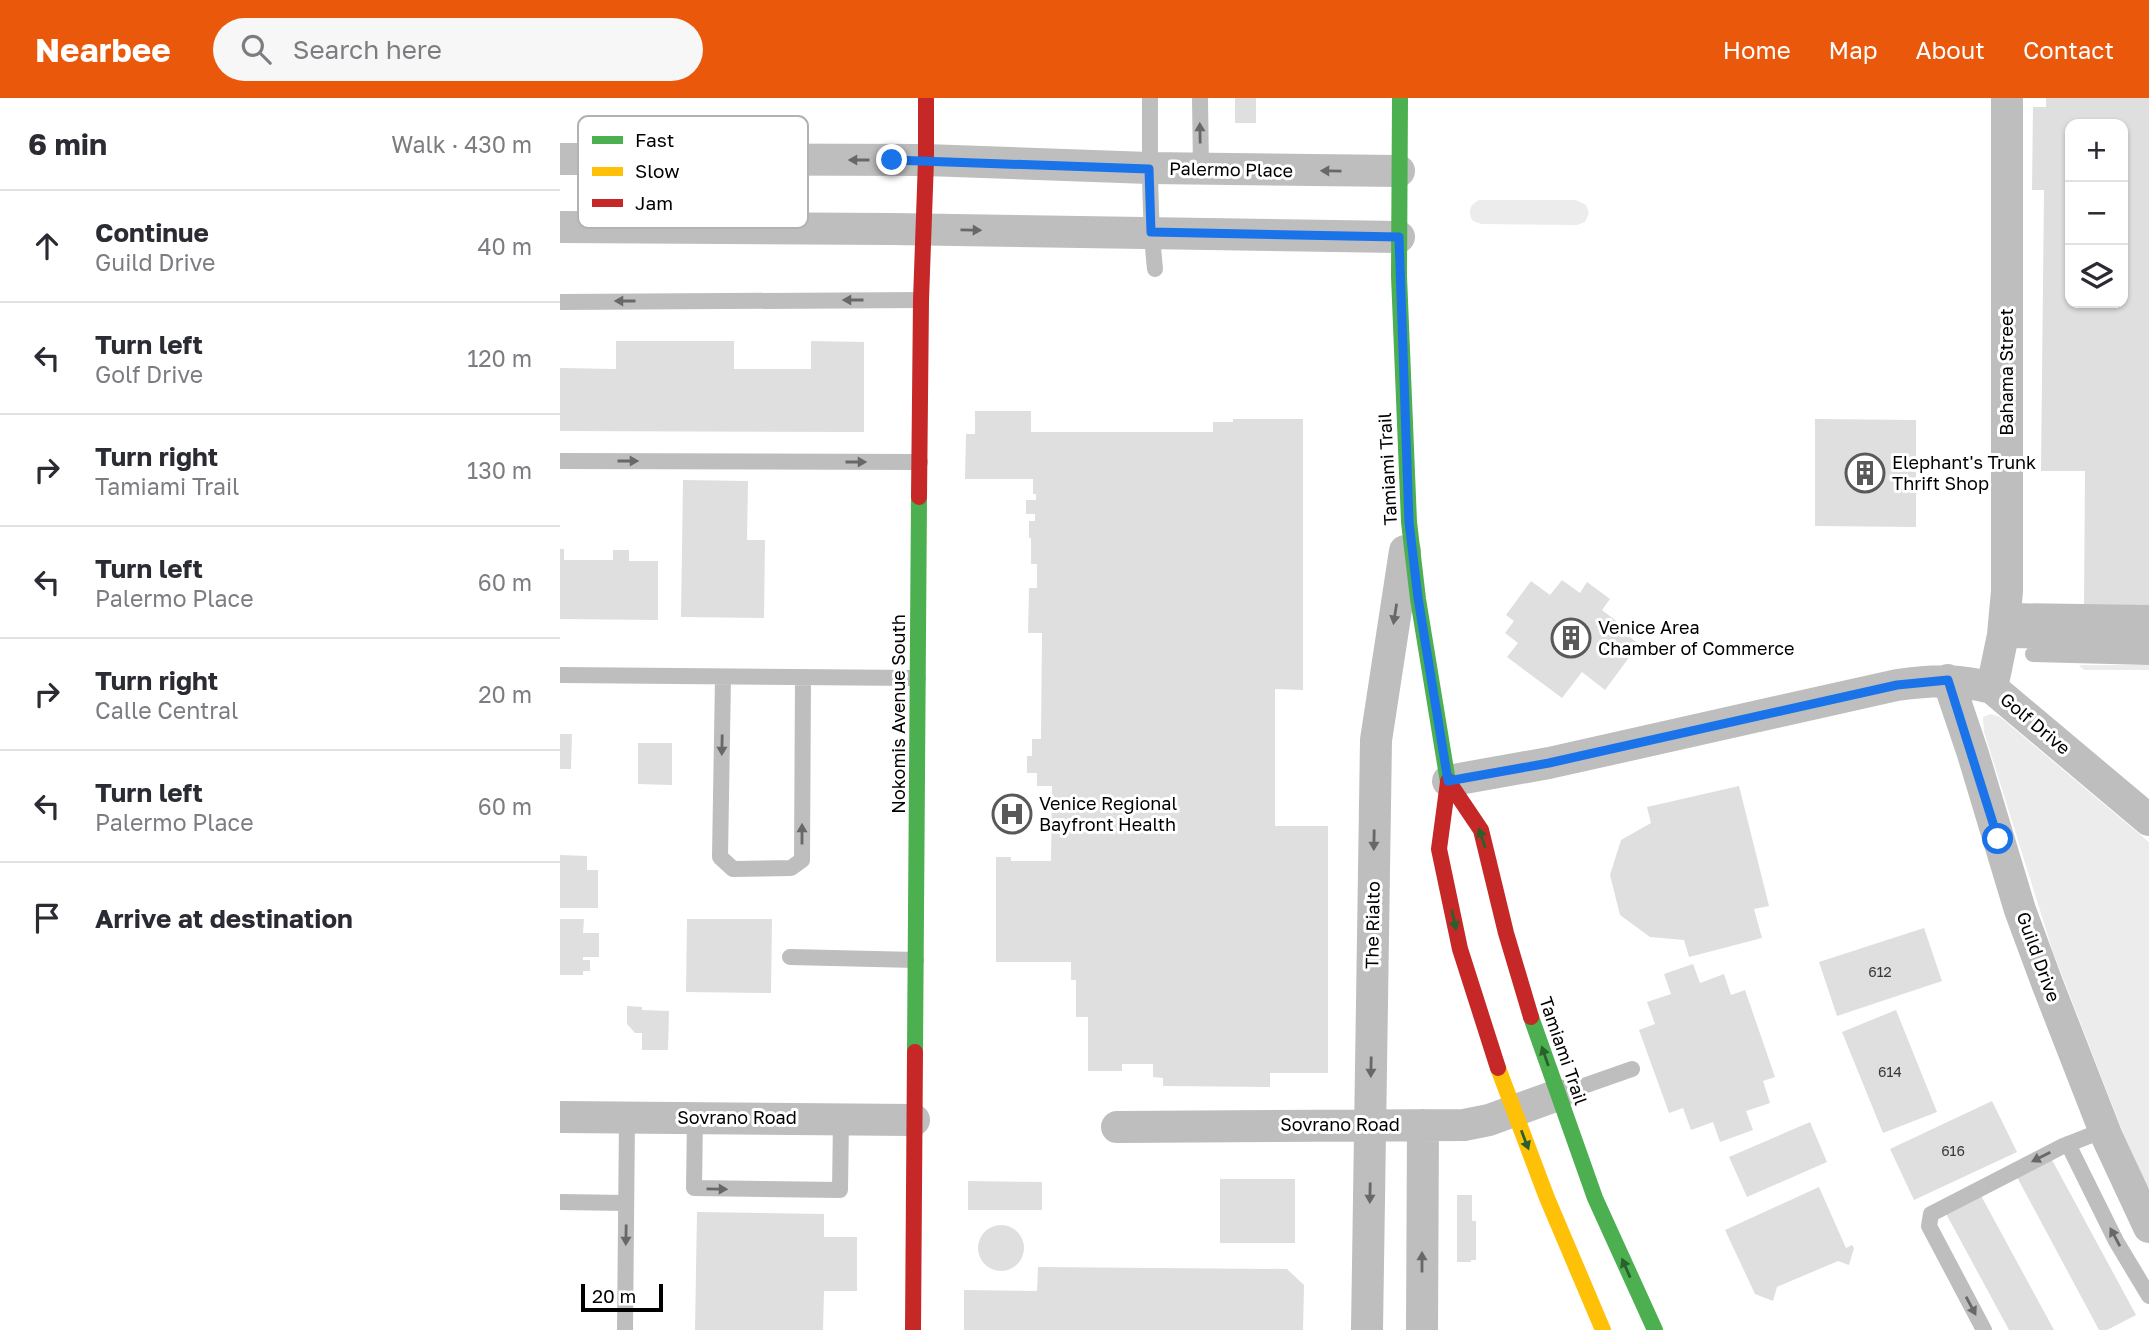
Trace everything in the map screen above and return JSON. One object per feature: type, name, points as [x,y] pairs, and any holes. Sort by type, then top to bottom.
[{"type":"main road","name":"Nokomis Avenue South","points":[[913,1330],[921,300],[926,98]]},
{"type":"main road","name":"Tamiami Trail","points":[[1400,98],[1399,237],[1409,522],[1418,598],[1448,781],[1439,849],[1460,949],[1501,1078],[1547,1198],[1603,1330]]},
{"type":"main road","name":"Tamiami Trail","points":[[1448,781],[1481,830],[1506,933],[1558,1095],[1595,1198],[1655,1330]]},
{"type":"street","name":"Bahama Street","points":[[1992,688],[2007,626],[2007,98]]},
{"type":"street","name":"Palermo Place","points":[[560,159],[578,159]]},
{"type":"street","name":"Palermo Place","points":[[808,160],[926,160],[1149,169],[1399,171]]},
{"type":"street","points":[[560,227],[578,227]]},
{"type":"street","points":[[742,228],[1399,237]]},
{"type":"street","name":"The Rialto","points":[[1367,1330],[1376,740],[1409,522]]},
{"type":"street","name":"Golf Drive","points":[[1448,781],[1549,763],[1897,685],[1948,680],[1971,682],[1992,688],[2149,820]]},
{"type":"street","name":"Guild Drive","points":[[1948,680],[2020,910],[2104,1130],[2149,1227]]},
{"type":"street","name":"Sovrano Road","points":[[1117,1127],[1464,1125],[1558,1095]]},
{"type":"street","name":"Sovrano Road","points":[[560,1117],[914,1119]]},
{"type":"street","points":[[1422,1330],[1423,1125]]},
{"type":"lane","points":[[1150,98],[1151,232],[1156,270]]},
{"type":"lane","points":[[1200,98],[1201,169]]},
{"type":"lane","points":[[560,302],[921,300]]},
{"type":"lane","points":[[560,461],[920,462]]},
{"type":"lane","points":[[2007,626],[2149,613]]},
{"type":"lane","points":[[2007,626],[2149,628]]},
{"type":"lane","points":[[2007,626],[2149,643]]},
{"type":"lane","points":[[2034,654],[2149,657]]},
{"type":"lane","points":[[560,676],[918,678]]},
{"type":"lane","points":[[723,677],[720,857],[733,869],[791,868],[802,860],[803,677]]},
{"type":"lane","points":[[790,957],[916,960]]},
{"type":"lane","points":[[1558,1095],[1632,1069]]},
{"type":"lane","points":[[625,1330],[627,1118]]},
{"type":"lane","points":[[695,1118],[694,1188],[840,1190],[841,1119]]},
{"type":"lane","points":[[1984,1330],[1929,1226],[1931,1214],[2067,1144],[2104,1130]]},
{"type":"lane","points":[[2067,1144],[2116,1241],[2149,1296]]},
{"type":"lane","points":[[560,1202],[626,1203]]},
{"type":"shaded area","points":[[1480,200],[1576,200],[1586,205],[1589,213],[1585,222],[1577,225],[1481,224],[1473,221],[1470,211],[1474,203]]},
{"type":"shaded area","points":[[2149,665],[2149,670],[2084,670],[2079,666]]},
{"type":"shaded area","points":[[1991,714],[2000,717],[2149,842],[2149,1190],[2123,1133],[2053,952],[1984,732],[1983,717]]},
{"type":"building","points":[[1235,98],[1256,98],[1256,123],[1235,123]]},
{"type":"building","points":[[2046,98],[2149,98],[2149,619],[2084,607],[2085,471],[2041,471],[2044,190],[2032,190],[2033,107],[2046,107]]},
{"type":"building","points":[[616,341],[734,341],[734,369],[811,369],[811,341],[864,342],[864,432],[560,431],[560,368],[616,369]]},
{"type":"building","points":[[975,411],[1031,411],[1031,432],[1213,432],[1213,422],[1233,422],[1233,419],[1303,419],[1303,690],[1275,689],[1275,826],[1328,826],[1328,1073],[1270,1073],[1270,1087],[1163,1086],[1163,1078],[1153,1077],[1153,1064],[1122,1064],[1122,1071],[1088,1071],[1088,1017],[1076,1017],[1076,980],[1071,980],[1071,962],[996,962],[996,857],[1011,857],[1011,861],[1051,861],[1052,786],[1037,786],[1037,773],[1027,773],[1027,756],[1032,756],[1032,739],[1041,739],[1042,633],[1028,633],[1029,588],[1037,588],[1037,564],[1031,564],[1029,538],[1029,521],[1035,521],[1035,514],[1026,514],[1026,500],[1036,500],[1036,494],[1033,494],[1033,479],[965,479],[966,434],[975,434]]},
{"type":"building","name":"Elephant's Trunk Thrift Shop","points":[[1815,419],[1916,420],[1916,527],[1815,526]]},
{"type":"building","points":[[683,480],[748,481],[747,540],[765,540],[764,618],[681,617]]},
{"type":"building","points":[[560,549],[564,549],[564,560],[613,560],[613,550],[629,550],[629,561],[658,561],[658,620],[560,619]]},
{"type":"building","name":"Venice Area Chamber of Commerce","points":[[1562,580],[1580,593],[1587,582],[1610,599],[1602,610],[1619,623],[1616,627],[1639,644],[1605,690],[1582,672],[1562,698],[1507,657],[1518,643],[1505,633],[1514,621],[1506,615],[1531,581],[1550,595]]},
{"type":"building","points":[[560,734],[572,734],[571,769],[560,769]]},
{"type":"building","points":[[638,743],[672,743],[672,785],[638,784]]},
{"type":"building","points":[[1739,786],[1769,906],[1754,909],[1762,938],[1689,957],[1684,940],[1650,937],[1620,915],[1610,875],[1621,840],[1651,823],[1647,807]]},
{"type":"building","points":[[560,855],[587,856],[587,870],[598,870],[598,908],[560,908]]},
{"type":"building","points":[[560,919],[584,919],[583,933],[599,933],[599,957],[583,957],[583,960],[590,960],[590,971],[583,971],[583,975],[560,975]]},
{"type":"building","points":[[687,919],[772,919],[771,993],[686,992]]},
{"type":"building","points":[[1924,928],[1942,981],[1837,1016],[1819,962]]},
{"type":"building","points":[[1693,964],[1700,983],[1724,974],[1731,995],[1745,990],[1775,1077],[1763,1081],[1770,1103],[1746,1111],[1753,1130],[1720,1142],[1713,1122],[1691,1130],[1683,1108],[1669,1113],[1639,1030],[1655,1024],[1647,1002],[1671,994],[1664,974]]},
{"type":"building","points":[[627,1006],[642,1007],[642,1010],[669,1011],[668,1050],[642,1050],[642,1033],[635,1033],[627,1024]]},
{"type":"building","points":[[1896,1010],[1937,1112],[1883,1133],[1842,1032]]},
{"type":"building","points":[[1992,1101],[2017,1152],[1914,1200],[1890,1149]]},
{"type":"building","points":[[1810,1122],[1827,1162],[1747,1197],[1729,1157]]},
{"type":"building","points":[[2051,1158],[2136,1315],[2107,1330],[2099,1330],[2017,1177]]},
{"type":"building","points":[[1220,1179],[1295,1179],[1295,1243],[1220,1243]]},
{"type":"building","points":[[968,1181],[1042,1182],[1042,1210],[968,1210]]},
{"type":"building","points":[[1819,1187],[1846,1248],[1852,1245],[1854,1248],[1849,1265],[1838,1261],[1777,1287],[1773,1301],[1755,1294],[1725,1230]]},
{"type":"building","points":[[1979,1192],[2054,1330],[2009,1330],[1944,1210]]},
{"type":"building","points":[[1457,1195],[1472,1195],[1472,1221],[1476,1221],[1476,1260],[1471,1262],[1457,1262]]},
{"type":"building","points":[[697,1212],[824,1214],[824,1237],[857,1237],[857,1291],[824,1291],[823,1330],[695,1330]]},
{"type":"building","points":[[1001,1225],[1017,1232],[1024,1248],[1017,1264],[1001,1271],[985,1264],[978,1248],[985,1232]]},
{"type":"building","points":[[1038,1267],[1287,1269],[1304,1285],[1303,1330],[964,1330],[964,1290],[1037,1291]]},
{"type":"traffic: fast","points":[[1400,98],[1399,276],[1409,522],[1418,599],[1448,782]]},
{"type":"traffic: fast","points":[[915,1052],[919,497]]},
{"type":"traffic: fast","points":[[1531,1017],[1595,1198],[1655,1330]]},
{"type":"traffic: slow","points":[[1498,1068],[1547,1198],[1603,1330]]},
{"type":"traffic: jam","points":[[919,497],[926,98]]},
{"type":"traffic: jam","points":[[1448,781],[1481,830],[1506,933],[1531,1017]]},
{"type":"traffic: jam","points":[[1448,782],[1439,849],[1460,949],[1498,1068]]},
{"type":"traffic: jam","points":[[913,1330],[915,1052]]},
{"type":"place","name":"Elephant's Trunk Thrift Shop","points":[[1865,473]]},
{"type":"place","name":"Venice Area Chamber of Commerce","points":[[1571,638]]},
{"type":"place","name":"Venice Regional Bayfront Health","points":[[1012,814]]},
{"type":"route","points":[[892,160],[1149,169],[1151,232],[1399,237],[1409,522],[1418,598],[1448,781],[1549,763],[1897,685],[1948,680],[1998,839]]}]
